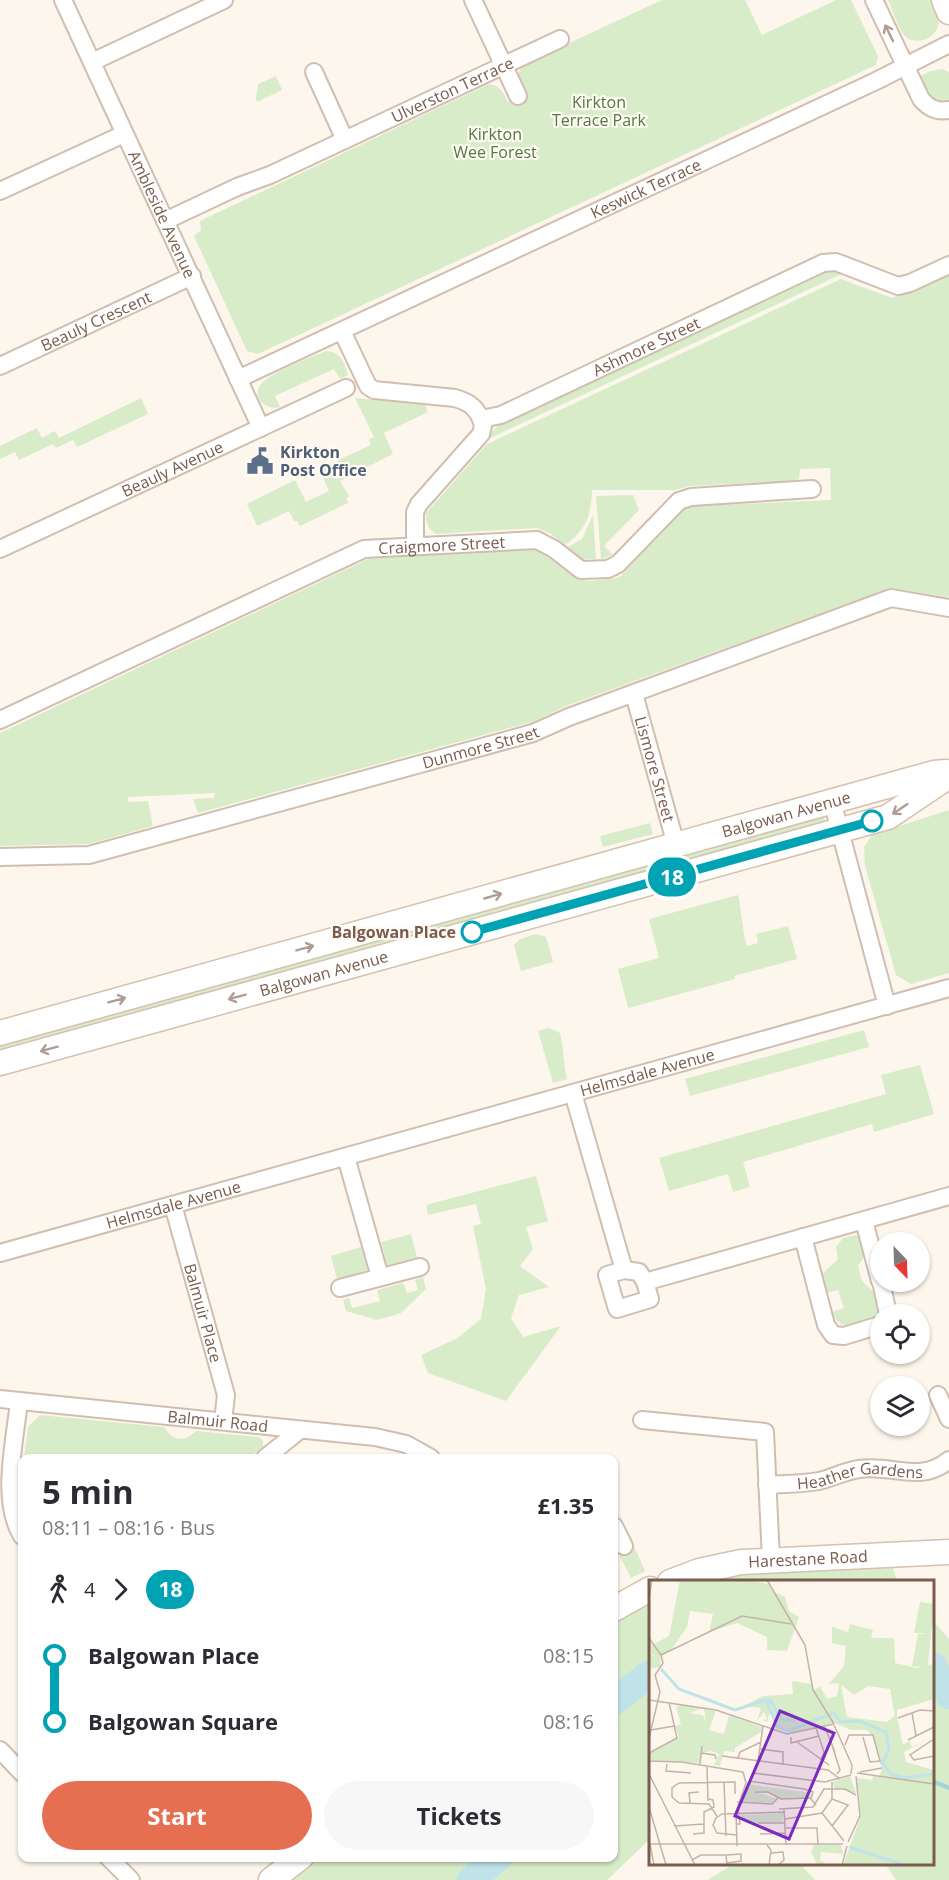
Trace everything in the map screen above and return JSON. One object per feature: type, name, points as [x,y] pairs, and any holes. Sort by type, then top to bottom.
[{"type":"street","name":"Ambleside Avenue","points":[[63,0],[261,428]]},
{"type":"street","points":[[93,62],[224,0]]},
{"type":"street","points":[[473,0],[518,96]]},
{"type":"street","points":[[874,0],[921,99],[929,108],[949,110]]},
{"type":"street","points":[[944,0],[949,12]]},
{"type":"street","name":"Ulverston Terrace","points":[[165,221],[560,39]]},
{"type":"street","name":"Keswick Terrace","points":[[238,380],[876,81],[949,44]]},
{"type":"street","points":[[314,72],[345,140]]},
{"type":"street","points":[[0,191],[124,134]]},
{"type":"street","name":"Ashmore Street","points":[[481,419],[501,415],[823,263],[836,262],[898,286],[949,265]]},
{"type":"street","name":"Beauly Crescent","points":[[0,366],[192,276]]},
{"type":"street","points":[[342,331],[364,380],[374,390],[455,398],[467,402],[477,410],[481,419],[483,426],[481,434],[419,504],[415,512],[416,545]]},
{"type":"street","name":"Beauly Avenue","points":[[0,549],[346,388]]},
{"type":"street","name":"Craigmore Street","points":[[0,720],[364,549],[537,540],[581,570],[608,569],[618,564],[679,501],[691,496],[812,489]]},
{"type":"street","name":"Dunmore Street","points":[[0,857],[89,855],[533,732],[891,598],[949,608]]},
{"type":"street","name":"Lismore Street","points":[[634,694],[676,845]]},
{"type":"street","name":"Balgowan Avenue","points":[[0,1033],[934,773],[949,774]]},
{"type":"street","name":"Balgowan Avenue","points":[[0,1063],[888,817],[949,774]]},
{"type":"street","points":[[832,801],[887,1006]]},
{"type":"street","name":"Helmsdale Avenue","points":[[0,1253],[949,988]]},
{"type":"street","points":[[573,1093],[624,1270]]},
{"type":"street","points":[[346,1157],[380,1277]]},
{"type":"street","points":[[645,1282],[949,1197]]},
{"type":"street","name":"Balmuir Place","points":[[173,1205],[226,1395],[223,1421]]},
{"type":"street","points":[[864,1221],[870,1244]]},
{"type":"street","points":[[803,1237],[826,1324],[833,1335],[844,1336],[870,1328]]},
{"type":"street","points":[[340,1288],[420,1267]]},
{"type":"street","points":[[624,1270],[639,1272],[645,1282],[650,1299],[617,1309],[607,1275],[624,1270]]},
{"type":"street","points":[[938,1395],[949,1419]]},
{"type":"street","name":"Balmuir Road","points":[[0,1400],[375,1437],[406,1444],[424,1454]]},
{"type":"street","points":[[18,1528],[13,1517],[10,1496],[19,1401]]},
{"type":"street","points":[[642,1420],[765,1432],[771,1560]]},
{"type":"street","points":[[270,1454],[300,1430]]},
{"type":"street","name":"Heather Gardens","points":[[767,1485],[817,1481],[858,1469],[881,1468],[920,1473],[936,1469],[949,1460]]},
{"type":"street","points":[[618,1534],[624,1546]]},
{"type":"street","name":"Harestane Road","points":[[673,1580],[699,1571],[741,1562],[949,1552]]},
{"type":"street","points":[[618,1607],[649,1591]]},
{"type":"street","points":[[0,1750],[18,1769]]},
{"type":"street","points":[[113,1862],[131,1880]]},
{"type":"street","points":[[272,1880],[295,1862]]},
{"type":"green space","name":"Kirkton Terrace Park","points":[[662,0],[745,0],[762,35],[836,0],[851,0],[878,56],[876,65],[258,354],[247,351],[194,236],[201,230],[200,221],[489,84],[499,88],[508,102],[523,95],[518,76],[524,64]]},
{"type":"green space","points":[[888,0],[934,0],[937,7],[933,8],[938,22],[936,31],[923,40],[908,38],[899,27]]},
{"type":"green space","points":[[942,69],[949,72],[949,104],[932,99],[918,77]]},
{"type":"green space","points":[[276,76],[282,90],[257,102],[258,84]]},
{"type":"green space","points":[[829,268],[846,272],[484,441],[501,422]]},
{"type":"green space","points":[[949,272],[949,597],[890,588],[566,706],[535,721],[198,813],[193,799],[214,798],[215,793],[128,797],[128,802],[148,801],[153,826],[88,844],[0,846],[0,733],[368,559],[537,549],[577,579],[589,581],[617,578],[683,510],[695,506],[831,500],[830,468],[800,469],[797,481],[690,486],[675,490],[592,490],[586,522],[578,534],[565,545],[551,534],[537,528],[436,534],[429,527],[426,517],[426,513],[487,444],[841,279],[892,298]]},
{"type":"green space","points":[[326,351],[338,356],[348,375],[340,379],[334,369],[275,396],[280,407],[269,407],[258,397],[262,383],[274,374]]},
{"type":"green space","points":[[141,398],[148,414],[77,447],[73,440],[56,448],[53,444],[19,460],[15,452],[0,459],[0,446],[37,428],[42,438],[55,431],[59,438]]},
{"type":"green space","points":[[355,398],[425,405],[428,412],[384,433],[393,454],[340,481],[349,496],[346,498],[348,503],[300,526],[297,521],[294,521],[289,511],[257,526],[247,504],[295,480],[306,502],[329,491],[319,469],[371,445],[369,440],[374,437]]},
{"type":"green space","points":[[633,495],[639,510],[604,546],[613,555],[601,559],[596,496]]},
{"type":"green space","points":[[593,515],[596,559],[582,559],[568,547],[582,539]]},
{"type":"green space","points":[[949,810],[949,973],[911,984],[896,975],[865,866],[864,847],[872,835]]},
{"type":"green space","points":[[823,815],[826,823],[0,1058],[0,1037]]},
{"type":"green space","points":[[650,823],[653,834],[603,847],[600,836]]},
{"type":"green space","points":[[738,895],[747,946],[758,943],[756,934],[788,926],[797,959],[734,976],[735,979],[628,1008],[618,969],[659,958],[649,919]]},
{"type":"green space","points":[[536,934],[546,937],[553,962],[521,971],[514,945],[520,939]]},
{"type":"green space","points":[[549,1028],[560,1033],[567,1079],[553,1083],[538,1031]]},
{"type":"green space","points":[[864,1030],[869,1047],[690,1096],[685,1079]]},
{"type":"green space","points":[[920,1065],[934,1114],[874,1132],[872,1124],[743,1162],[750,1187],[733,1192],[728,1174],[669,1191],[659,1158],[886,1094],[881,1075]]},
{"type":"green space","points":[[536,1176],[548,1221],[526,1227],[533,1249],[520,1266],[549,1287],[519,1295],[511,1318],[523,1337],[561,1326],[506,1401],[428,1373],[421,1355],[458,1338],[481,1319],[486,1289],[473,1226],[481,1224],[476,1204],[428,1215],[426,1205]]},
{"type":"green space","points":[[411,1234],[417,1257],[387,1265],[381,1242]]},
{"type":"green space","points":[[856,1235],[864,1241],[867,1252],[858,1266],[864,1283],[870,1289],[870,1292],[877,1295],[880,1302],[880,1304],[870,1304],[870,1321],[859,1326],[843,1325],[836,1320],[832,1312],[844,1308],[838,1290],[826,1293],[821,1275],[838,1259],[836,1247],[843,1238]]},
{"type":"green space","points":[[361,1247],[368,1270],[337,1279],[331,1256]]},
{"type":"green space","points":[[423,1277],[426,1289],[401,1313],[377,1320],[346,1311],[343,1300],[349,1298],[352,1308],[380,1301],[377,1290],[403,1283],[407,1293],[418,1290],[415,1280]]},
{"type":"green space","points":[[40,1415],[164,1427],[172,1436],[179,1439],[196,1431],[259,1437],[263,1441],[263,1447],[254,1454],[25,1454],[28,1427]]},
{"type":"green space","points":[[633,1544],[645,1571],[631,1578],[618,1551]]},
{"type":"green space","points":[[893,1568],[897,1580],[709,1580],[768,1572]]},
{"type":"green space","points":[[649,1603],[649,1840],[607,1880],[285,1880],[313,1862],[618,1862],[618,1621]]},
{"type":"green space","points":[[934,1622],[949,1639],[949,1880],[896,1880],[886,1865],[934,1865]]},
{"type":"green space","points":[[732,1865],[801,1865],[815,1880],[707,1880]]},
{"type":"waterway","points":[[934,1669],[949,1695]]},
{"type":"waterway","points":[[618,1698],[649,1675]]},
{"type":"waterway","points":[[934,1782],[949,1788]]},
{"type":"waterway","points":[[471,1880],[493,1862]]},
{"type":"bus line","name":"18","points":[[472,932],[872,821]]},
{"type":"place","name":"Kirkton Post Office","points":[[260,461]]},
{"type":"place","name":"Balgowan Place","points":[[472,932]]},
{"type":"park label","name":"Kirkton Wee Forest","points":[[495,143]]}]
